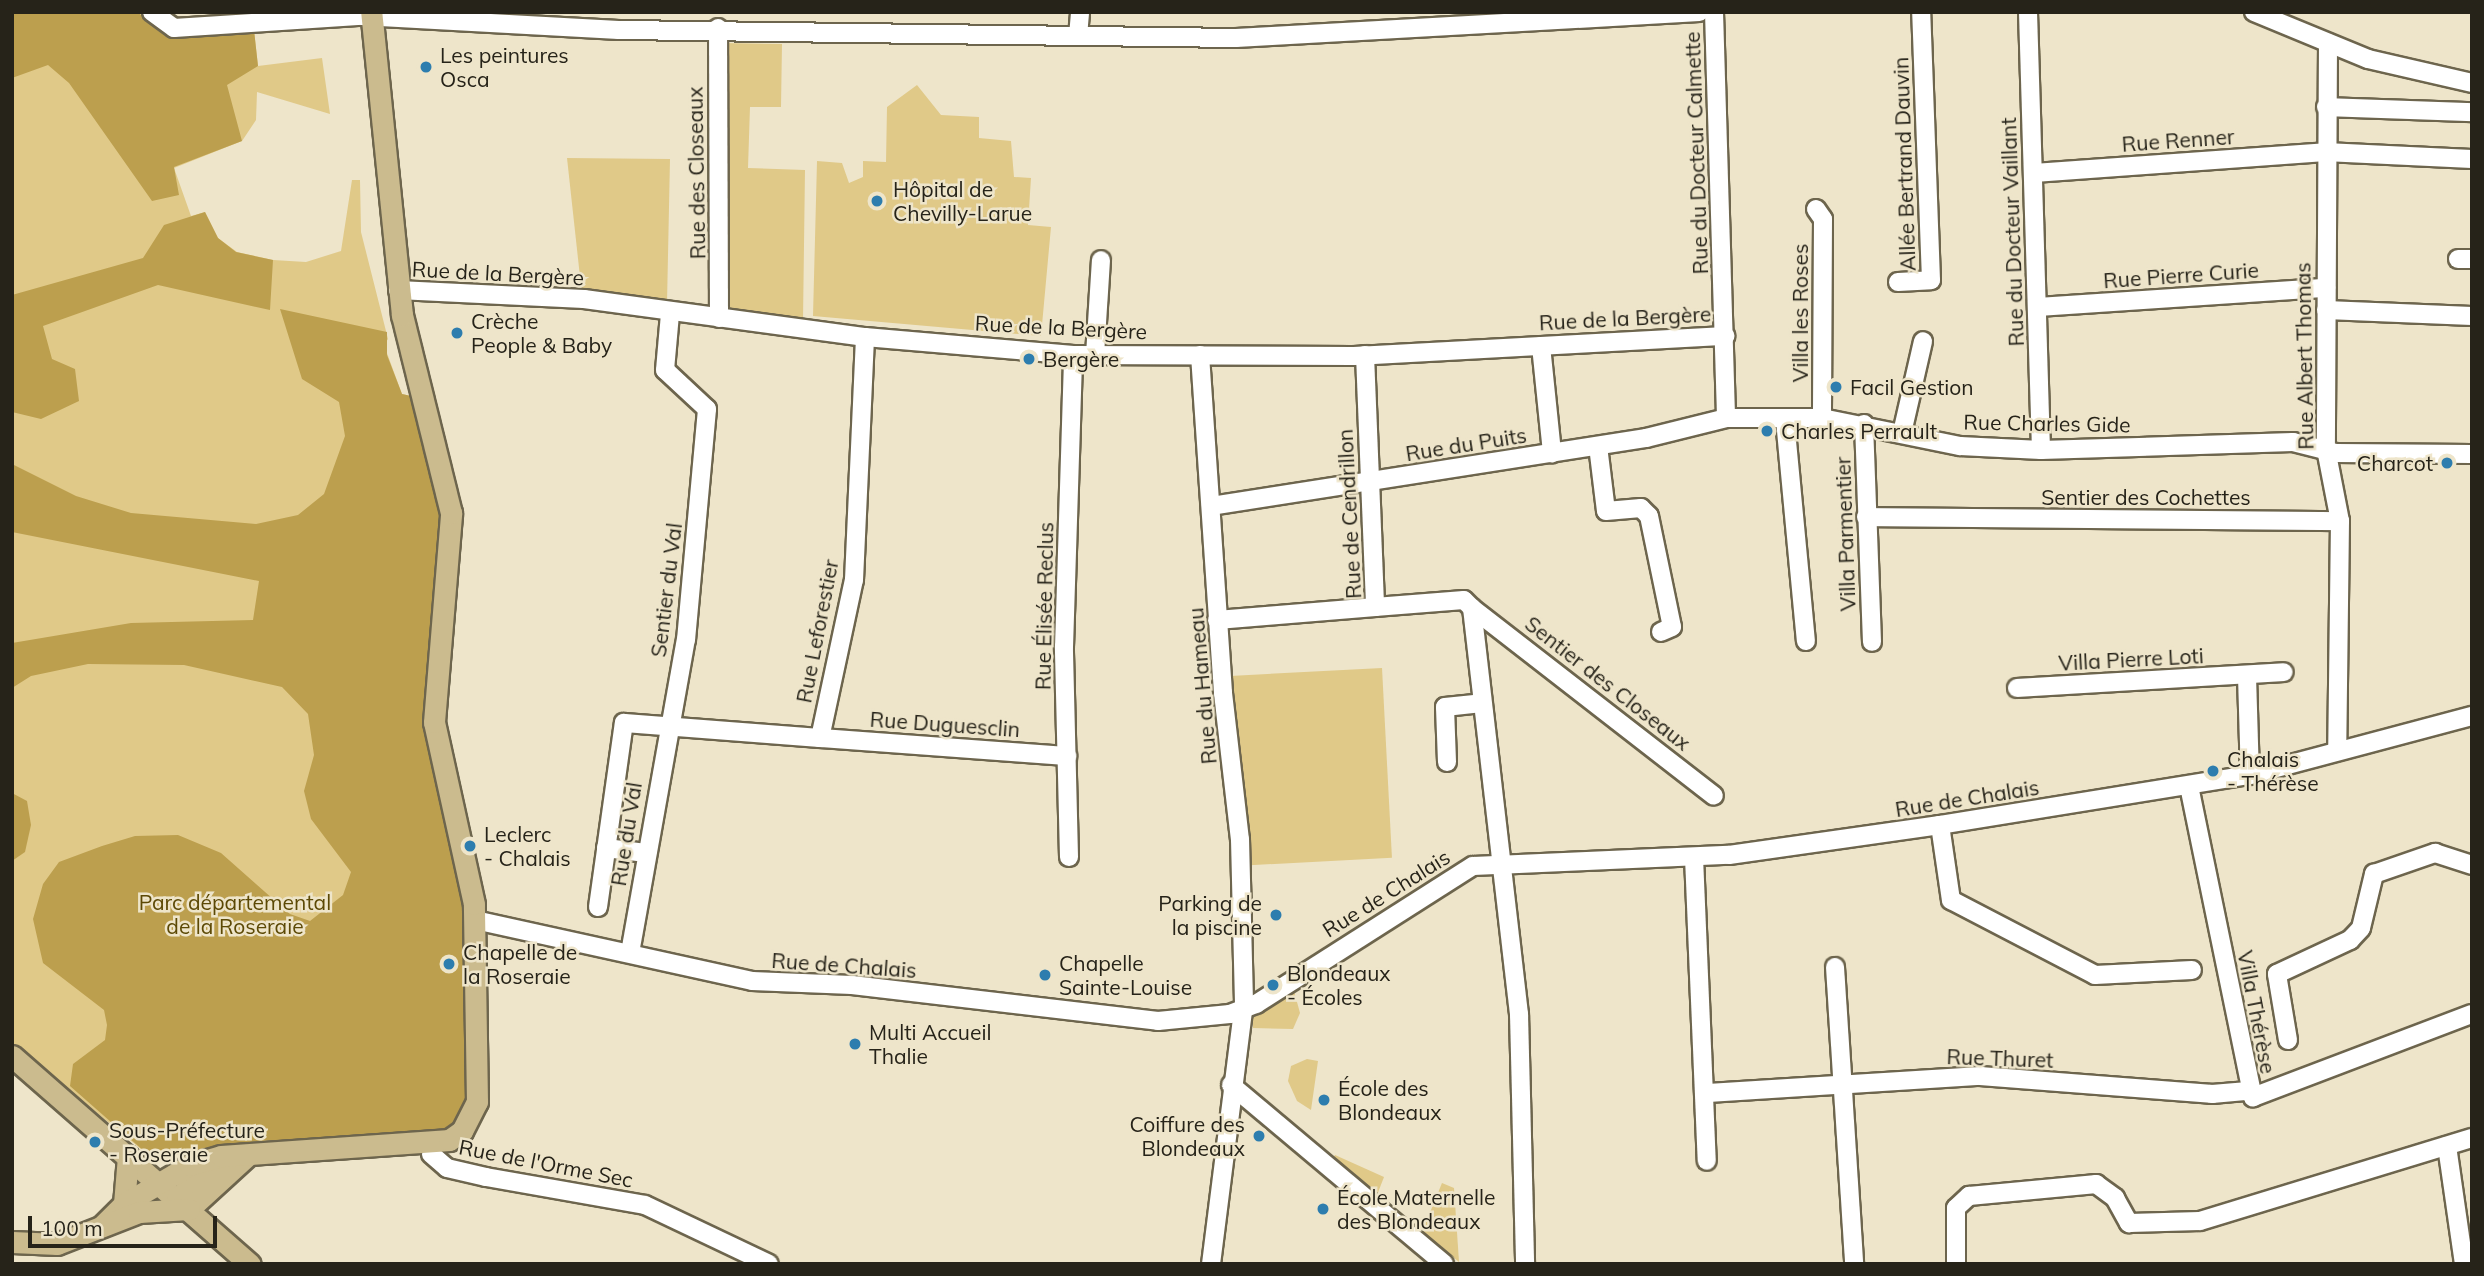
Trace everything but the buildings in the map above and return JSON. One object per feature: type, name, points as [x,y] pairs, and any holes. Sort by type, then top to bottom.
[{"type":"main road","points":[[371,14],[398,290],[449,503],[434,722],[475,920],[482,1121],[473,1137],[431,1154],[376,1149]]},
{"type":"main road","points":[[12,1056],[250,1264]]},
{"type":"main road","points":[[159,1183],[221,1156],[376,1149],[449,1140],[462,1131],[477,1102],[479,1077]]},
{"type":"main road","points":[[132,1208],[183,1204],[248,1155]]},
{"type":"main road","points":[[128,1156],[132,1208]]},
{"type":"main road","points":[[183,1204],[221,1156]]},
{"type":"main road","points":[[12,1241],[57,1244],[103,1226],[132,1208],[154,1200],[159,1183]]},
{"type":"street","points":[[152,12],[174,28],[371,14],[607,30],[718,28],[1236,38],[1699,12]]},
{"type":"street","points":[[1078,36],[1080,12]]},
{"type":"street","name":"Rue du Docteur Calmette","points":[[1714,12],[1726,418]]},
{"type":"street","name":"Allée Bertrand Dauvin","points":[[1898,282],[1931,281],[1921,12]]},
{"type":"street","name":"Rue du Docteur Vaillant","points":[[2028,12],[2041,450]]},
{"type":"street","points":[[2254,12],[2326,42],[2472,83]]},
{"type":"street","name":"Rue des Closeaux","points":[[718,28],[719,318]]},
{"type":"street","name":"Rue Albert Thomas","points":[[2326,42],[2326,449],[2340,521],[2337,751]]},
{"type":"street","points":[[2326,107],[2472,112]]},
{"type":"street","name":"Rue Renner","points":[[2034,173],[2325,152],[2472,159]]},
{"type":"street","name":"Villa les Roses","points":[[1816,209],[1823,219],[1822,418]]},
{"type":"street","points":[[1095,355],[1101,260]]},
{"type":"street","name":"Rue Pierre Curie","points":[[2038,307],[2326,288]]},
{"type":"street","name":"Rue de la Bergère","points":[[398,290],[584,299],[670,314],[865,337],[1073,355],[1365,355],[1725,336]]},
{"type":"street","points":[[2326,310],[2472,316]]},
{"type":"street","name":"Sentier du Val","points":[[668,723],[686,640],[707,409],[665,370],[670,314]]},
{"type":"street","name":"Rue Leforestier","points":[[820,738],[853,580],[865,337]]},
{"type":"street","points":[[1902,433],[1923,341]]},
{"type":"street","points":[[1541,346],[1552,453]]},
{"type":"street","name":"Rue Élisée Reclus","points":[[1069,857],[1073,355]]},
{"type":"street","name":"Rue du Hameau","points":[[1200,355],[1217,620],[1240,839],[1241,1012],[1211,1264]]},
{"type":"street","name":"Rue de Cendrillon","points":[[1365,355],[1375,607],[1464,600],[1472,608]]},
{"type":"street","name":"Rue Charles Gide","points":[[1726,418],[1822,418],[1864,424],[1960,446],[2041,450],[2293,442],[2326,449],[2472,454]]},
{"type":"street","name":"Rue du Puits","points":[[1211,506],[1598,446],[1726,418]]},
{"type":"street","points":[[1785,420],[1806,641]]},
{"type":"street","name":"Villa Parmentier","points":[[1864,424],[1872,642]]},
{"type":"street","points":[[1598,446],[1606,511],[1641,508],[1649,516],[1672,627],[1661,632]]},
{"type":"street","name":"Sentier des Cochettes","points":[[1867,517],[2340,521]]},
{"type":"street","points":[[1217,620],[1375,607]]},
{"type":"street","points":[[1472,608],[1518,1014],[1525,1264]]},
{"type":"street","name":"Sentier des Closeaux","points":[[1472,608],[1714,796]]},
{"type":"street","name":"Villa Pierre Loti","points":[[2017,688],[2284,672]]},
{"type":"street","points":[[2247,676],[2250,775]]},
{"type":"street","points":[[1447,762],[1445,707],[1482,703]]},
{"type":"street","name":"Rue de Chalais","points":[[475,920],[752,981],[852,985],[1158,1021],[1241,1012],[1462,869],[1694,858],[1940,825],[2250,775],[2472,716]]},
{"type":"street","points":[[598,907],[624,723],[668,723],[820,738]]},
{"type":"street","name":"Rue du Val","points":[[630,953],[668,723]]},
{"type":"street","name":"Rue Duguesclin","points":[[820,738],[1068,756]]},
{"type":"street","name":"Villa Thérèse","points":[[2189,786],[2248,1091],[2253,1097],[2336,1068],[2472,1014]]},
{"type":"street","points":[[1940,825],[1951,900],[2095,975],[2192,970]]},
{"type":"street","points":[[606,848],[646,853]]},
{"type":"street","points":[[2288,1040],[2277,974],[2350,940],[2361,928],[2374,874],[2435,852],[2472,865]]},
{"type":"street","points":[[1694,858],[1708,1093],[1707,1161]]},
{"type":"street","points":[[1835,967],[1845,1085],[1854,1264]]},
{"type":"street","name":"Rue Thuret","points":[[1708,1093],[1980,1076],[2212,1094],[2248,1091]]},
{"type":"street","points":[[1231,1085],[1444,1264]]},
{"type":"street","points":[[1956,1264],[1956,1208],[1969,1196],[2096,1184],[2115,1198],[2129,1223],[2200,1221],[2472,1138]]},
{"type":"street","points":[[2447,1146],[2464,1264]]},
{"type":"street","name":"Rue de l'Orme Sec","points":[[431,1154],[447,1168],[645,1205],[769,1264]]},
{"type":"green space","name":"Parc départemental de la Roseraie","points":[[12,12],[137,12],[171,36],[254,30],[258,66],[322,58],[330,114],[257,92],[256,120],[242,141],[174,168],[191,216],[205,212],[218,238],[237,252],[273,260],[306,262],[341,251],[352,180],[360,180],[361,232],[388,339],[384,345],[402,394],[411,396],[442,522],[427,728],[460,878],[466,950],[382,1136],[257,1141],[153,1159],[12,1043]]},
{"type":"green space","points":[[12,12],[137,12],[171,36],[254,30],[258,66],[227,85],[242,141],[174,167],[179,195],[152,201],[69,83],[48,65],[12,78]]},
{"type":"green space","points":[[722,43],[782,44],[781,107],[750,107],[748,168],[805,170],[803,321],[726,308]]},
{"type":"green space","points":[[917,85],[941,115],[979,117],[979,138],[1011,141],[1014,177],[1031,178],[1028,225],[1051,227],[1041,336],[813,316],[817,161],[842,163],[849,183],[863,177],[863,161],[886,162],[887,107]]},
{"type":"green space","points":[[567,158],[670,159],[667,303],[582,295]]},
{"type":"green space","points":[[205,212],[218,238],[236,252],[273,260],[270,310],[158,285],[43,326],[52,359],[75,369],[79,401],[41,419],[12,412],[12,295],[143,258],[164,225]]},
{"type":"green space","points":[[280,309],[387,332],[387,355],[402,394],[411,396],[441,501],[427,728],[463,904],[468,1105],[443,1134],[257,1141],[153,1159],[70,1086],[73,1064],[105,1040],[107,1025],[104,1010],[43,963],[33,919],[43,884],[59,862],[102,846],[135,836],[178,835],[221,853],[290,914],[310,921],[343,895],[351,872],[311,819],[304,791],[314,755],[308,714],[282,687],[184,665],[88,664],[31,676],[12,688],[12,643],[131,623],[253,620],[259,581],[12,532],[12,464],[76,496],[131,513],[256,524],[298,515],[324,494],[345,436],[339,402],[302,379]]},
{"type":"green space","points":[[1382,668],[1392,858],[1240,866],[1230,676]]},
{"type":"green space","points":[[12,793],[27,801],[31,825],[25,852],[12,861]]},
{"type":"green space","points":[[1294,991],[1300,1013],[1293,1029],[1253,1028],[1253,1017]]},
{"type":"green space","points":[[1307,1059],[1318,1061],[1311,1110],[1297,1101],[1288,1081],[1291,1066]]},
{"type":"green space","points":[[1335,1155],[1384,1177],[1377,1195],[1333,1158]]},
{"type":"green space","points":[[1442,1183],[1454,1188],[1459,1262],[1422,1232]]},
{"type":"place","name":"Les peintures Osca","points":[[426,67]]},
{"type":"place","name":"Hôpital de Chevilly-Larue","points":[[877,201]]},
{"type":"place","name":"Crèche People & Baby","points":[[457,333]]},
{"type":"place","name":"Bergère","points":[[1029,359]]},
{"type":"place","name":"Facil Gestion","points":[[1836,387]]},
{"type":"place","name":"Charles Perrault","points":[[1767,431]]},
{"type":"place","name":"Charcot","points":[[2447,463]]},
{"type":"place","name":"Chalais - Thérèse","points":[[2213,771]]},
{"type":"place","name":"Leclerc - Chalais","points":[[470,846]]},
{"type":"place","name":"Parking de la piscine","points":[[1276,915]]},
{"type":"place","name":"Chapelle de la Roseraie","points":[[449,964]]},
{"type":"place","name":"Chapelle Sainte-Louise","points":[[1045,975]]},
{"type":"place","name":"Blondeaux - Écoles","points":[[1273,985]]},
{"type":"place","name":"Multi Accueil Thalie","points":[[855,1044]]},
{"type":"place","name":"École des Blondeaux","points":[[1324,1100]]},
{"type":"place","name":"Coiffure des Blondeaux","points":[[1259,1136]]},
{"type":"place","name":"Sous-Préfecture - Roseraie","points":[[95,1142]]},
{"type":"place","name":"École Maternelle des Blondeaux","points":[[1323,1209]]}]
